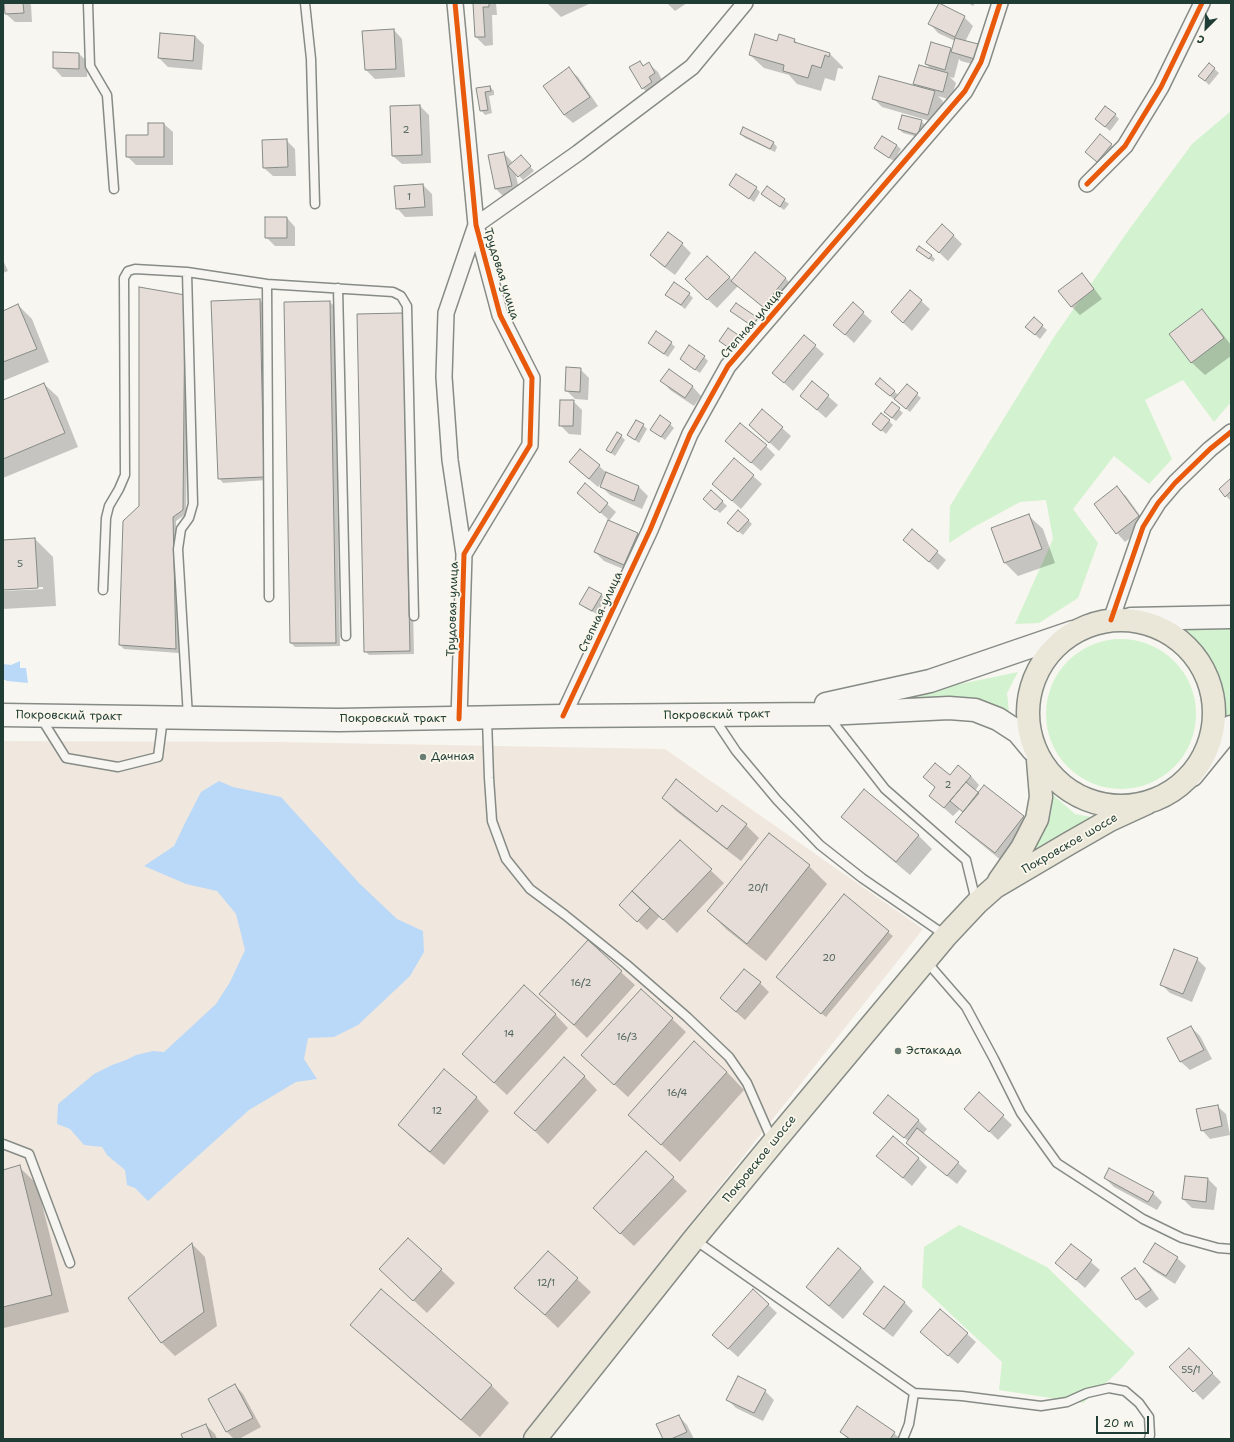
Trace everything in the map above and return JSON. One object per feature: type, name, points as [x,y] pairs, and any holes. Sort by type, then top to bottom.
[{"type":"main road","points":[[1121,620],[1231,617]]},
{"type":"main road","name":"Покровское шоссе","points":[[535,1439],[773,1142],[946,936],[976,903],[995,887],[1110,820],[1172,792],[1192,775],[1206,753],[1214,729],[1215,704],[1209,679],[1196,656],[1178,638],[1156,626],[1121,620],[1092,624],[1073,632],[1052,651],[1037,675],[1028,699],[1027,723],[1035,755],[1041,797],[1037,819],[1022,848],[995,887]]},
{"type":"main road","points":[[782,714],[930,681],[1073,632]]},
{"type":"main road","points":[[782,714],[826,714],[949,708],[975,710],[998,718],[1018,732],[1060,786],[1084,799],[1116,806],[1147,803]]},
{"type":"main road","name":"Покровский тракт","points":[[3,715],[339,720],[782,714]]},
{"type":"main road","points":[[1192,775],[1231,727]]},
{"type":"street","name":"Трудовая улица","points":[[455,3],[476,225],[500,315],[532,378],[530,445],[464,554]]},
{"type":"street","points":[[476,225],[578,153],[692,67],[745,3]]},
{"type":"street","name":"Степная улица","points":[[563,716],[650,530],[690,434],[728,366],[965,92],[981,62],[1000,3]]},
{"type":"street","points":[[1087,184],[1125,146],[1161,87],[1202,3]]},
{"type":"street","name":"Трудовая улица","points":[[460,719],[464,554],[450,460],[444,377],[446,313],[476,225]]},
{"type":"street","points":[[1121,620],[1143,527],[1158,503],[1185,473],[1210,449],[1231,432]]},
{"type":"lane","points":[[88,3],[90,66],[107,96],[114,189]]},
{"type":"lane","points":[[305,3],[311,59],[315,204]]},
{"type":"lane","points":[[103,590],[106,518],[109,506],[125,475],[124,278],[128,271],[134,269],[187,272],[267,284],[393,292],[401,296],[406,306],[414,616]]},
{"type":"lane","points":[[187,272],[193,504],[189,518],[181,529],[178,549],[188,718]]},
{"type":"lane","points":[[267,284],[269,597]]},
{"type":"lane","points":[[338,288],[346,636]]},
{"type":"lane","points":[[826,714],[885,789],[966,860],[976,903]]},
{"type":"lane","points":[[40,715],[66,758],[118,767],[158,757],[163,718]]},
{"type":"lane","points":[[712,716],[736,751],[776,800],[820,845],[862,878],[946,936]]},
{"type":"lane","points":[[487,718],[492,821],[506,859],[530,889],[626,964],[687,1017],[729,1057],[747,1083],[773,1142]]},
{"type":"lane","points":[[926,961],[966,1008],[994,1059],[1021,1114],[1058,1163],[1143,1219],[1182,1238],[1218,1248],[1231,1249]]},
{"type":"lane","points":[[3,1144],[28,1154],[70,1263]]},
{"type":"lane","points":[[694,1239],[914,1393],[962,1396],[1041,1406],[1068,1402],[1087,1393],[1109,1388],[1125,1391],[1139,1403],[1149,1417],[1150,1435],[1148,1439]]},
{"type":"lane","points":[[902,1439],[909,1424],[914,1393]]},
{"type":"shaded area","points":[[3,741],[279,742],[665,749],[923,929],[520,1439],[3,1439]]},
{"type":"green space","points":[[1231,111],[1231,402],[1214,422],[1183,380],[1145,400],[1172,459],[1149,484],[1114,456],[1073,509],[1098,543],[1078,598],[1039,623],[1015,624],[1053,539],[1046,500],[1020,502],[974,527],[949,543],[950,506],[1054,337],[1128,231],[1192,144]]},
{"type":"green space","points":[[1231,627],[1231,727],[1225,731],[1221,688],[1178,629]]},
{"type":"green space","points":[[1128,639],[1150,644],[1163,651],[1179,666],[1191,685],[1195,699],[1195,729],[1191,743],[1184,756],[1169,772],[1150,784],[1136,788],[1114,789],[1092,784],[1079,777],[1058,756],[1051,743],[1047,729],[1046,707],[1051,685],[1058,672],[1079,651],[1092,644],[1106,640]]},
{"type":"green space","points":[[1018,672],[1007,693],[1009,712],[888,699]]},
{"type":"green space","points":[[1052,794],[1075,814],[1102,819],[1024,867]]},
{"type":"green space","points":[[959,1225],[1047,1267],[1135,1353],[1118,1372],[1083,1403],[999,1390],[1002,1362],[922,1287],[924,1247]]},
{"type":"water","points":[[20,661],[20,668],[26,668],[28,683],[7,681],[3,679],[3,664],[11,665]]},
{"type":"water","points":[[219,781],[233,787],[281,797],[360,884],[397,919],[423,931],[424,952],[410,976],[358,1025],[334,1037],[308,1038],[304,1059],[317,1079],[296,1082],[249,1110],[148,1201],[135,1188],[127,1185],[125,1170],[107,1155],[102,1147],[84,1145],[70,1129],[57,1124],[58,1104],[94,1074],[112,1065],[136,1055],[153,1051],[164,1052],[216,1004],[230,982],[245,950],[236,914],[217,891],[186,884],[144,866],[174,846],[201,792]]},
{"type":"building","points":[[4,3],[23,3],[24,13],[5,14]]},
{"type":"building","points":[[473,3],[489,3],[489,7],[483,7],[485,37],[475,37]]},
{"type":"building","points":[[939,3],[965,16],[955,37],[928,24]]},
{"type":"building","points":[[394,29],[396,69],[365,70],[362,31]]},
{"type":"building","points":[[160,33],[195,36],[193,61],[158,58]]},
{"type":"building","points":[[755,34],[777,41],[779,34],[795,39],[794,42],[830,53],[829,57],[825,55],[821,68],[812,65],[808,78],[783,71],[784,65],[749,55]]},
{"type":"building","points":[[955,38],[982,45],[978,60],[951,52]]},
{"type":"building","points":[[931,42],[951,48],[945,70],[925,64]]},
{"type":"building","points":[[53,52],[79,53],[79,69],[53,68]]},
{"type":"building","points":[[640,61],[643,66],[649,62],[655,73],[649,77],[652,82],[642,89],[629,67]]},
{"type":"building","points":[[1209,63],[1215,68],[1205,81],[1198,76]]},
{"type":"building","points":[[919,65],[948,73],[943,92],[913,84]]},
{"type":"building","points":[[569,67],[590,97],[564,115],[543,86]]},
{"type":"building","points":[[879,76],[935,91],[928,115],[872,99]]},
{"type":"building","points":[[490,86],[491,91],[485,92],[488,110],[480,111],[476,88]]},
{"type":"building","points":[[420,105],[422,155],[392,156],[390,106]]},
{"type":"building","points":[[1105,106],[1116,114],[1105,127],[1095,119]]},
{"type":"building","points":[[902,115],[922,120],[918,135],[898,129]]},
{"type":"building","points":[[148,123],[164,123],[164,157],[126,157],[126,135],[148,135]]},
{"type":"building","points":[[743,127],[774,142],[770,149],[740,134]]},
{"type":"building","points":[[1100,134],[1112,144],[1097,162],[1085,152]]},
{"type":"building","points":[[882,136],[897,145],[889,158],[874,148]]},
{"type":"building","points":[[287,139],[288,167],[263,168],[262,140]]},
{"type":"building","points":[[504,152],[512,186],[495,189],[488,155]]},
{"type":"building","points":[[521,155],[531,166],[518,177],[508,166]]},
{"type":"building","points":[[736,174],[757,187],[749,199],[729,185]]},
{"type":"building","points":[[423,184],[425,207],[396,209],[394,186]]},
{"type":"building","points":[[767,186],[785,199],[780,207],[761,194]]},
{"type":"building","points":[[265,217],[287,217],[287,238],[265,238]]},
{"type":"building","points":[[942,224],[954,235],[939,253],[926,242]]},
{"type":"building","points":[[668,232],[683,243],[665,267],[650,255]]},
{"type":"building","points":[[919,246],[932,255],[929,259],[916,250]]},
{"type":"building","points":[[755,252],[786,278],[763,307],[731,281]]},
{"type":"building","points":[[707,256],[730,277],[707,300],[685,279]]},
{"type":"building","points":[[1082,273],[1094,289],[1071,307],[1058,291]]},
{"type":"building","points":[[674,282],[690,293],[681,305],[665,295]]},
{"type":"building","points":[[139,287],[185,295],[183,510],[173,517],[176,649],[119,645],[123,521],[139,506]]},
{"type":"building","points":[[910,290],[922,300],[903,323],[891,312]]},
{"type":"building","points":[[260,299],[264,477],[218,479],[211,301]]},
{"type":"building","points":[[330,301],[336,643],[290,643],[284,302]]},
{"type":"building","points":[[853,302],[864,312],[845,335],[833,325]]},
{"type":"building","points":[[736,303],[758,318],[752,326],[730,311]]},
{"type":"building","points":[[18,304],[37,349],[3,362],[3,311]]},
{"type":"building","points":[[1202,309],[1224,338],[1191,363],[1169,334]]},
{"type":"building","points":[[403,313],[410,651],[364,652],[357,314]]},
{"type":"building","points":[[1034,317],[1043,325],[1035,335],[1025,327]]},
{"type":"building","points":[[728,328],[744,339],[735,352],[719,341]]},
{"type":"building","points":[[656,331],[672,342],[664,354],[648,343]]},
{"type":"building","points":[[804,335],[816,345],[784,383],[772,373]]},
{"type":"building","points":[[689,345],[705,356],[695,370],[680,359]]},
{"type":"building","points":[[566,367],[581,368],[580,392],[565,391]]},
{"type":"building","points":[[669,369],[693,386],[685,398],[660,381]]},
{"type":"building","points":[[880,378],[895,391],[890,396],[875,384]]},
{"type":"building","points":[[812,381],[829,395],[817,410],[800,396]]},
{"type":"building","points":[[44,383],[65,433],[3,459],[3,400]]},
{"type":"building","points":[[907,384],[918,393],[906,409],[894,399]]},
{"type":"building","points":[[560,400],[574,400],[573,426],[559,426]]},
{"type":"building","points":[[892,402],[900,408],[892,418],[884,412]]},
{"type":"building","points":[[762,409],[783,427],[769,443],[749,425]]},
{"type":"building","points":[[881,413],[890,420],[881,431],[872,424]]},
{"type":"building","points":[[660,415],[671,423],[661,437],[650,430]]},
{"type":"building","points":[[636,420],[644,424],[635,440],[627,435]]},
{"type":"building","points":[[740,423],[767,445],[751,463],[725,441]]},
{"type":"building","points":[[617,432],[622,435],[611,453],[606,450]]},
{"type":"building","points":[[580,449],[600,465],[589,479],[569,462]]},
{"type":"building","points":[[734,458],[754,475],[732,501],[712,484]]},
{"type":"building","points":[[606,472],[639,486],[634,501],[600,487]]},
{"type":"building","points":[[1231,478],[1231,491],[1225,497],[1219,489]]},
{"type":"building","points":[[585,483],[608,503],[600,513],[577,493]]},
{"type":"building","points":[[1117,486],[1139,516],[1116,534],[1094,504]]},
{"type":"building","points":[[711,490],[723,501],[715,510],[703,499]]},
{"type":"building","points":[[738,510],[749,520],[738,532],[727,523]]},
{"type":"building","points":[[1029,514],[1042,549],[1004,563],[991,528]]},
{"type":"building","points":[[608,520],[638,533],[624,565],[594,552]]},
{"type":"building","points":[[912,529],[938,551],[929,562],[903,540]]},
{"type":"building","points":[[35,538],[38,588],[3,590],[3,540]]},
{"type":"building","points":[[589,587],[602,594],[592,611],[579,604]]},
{"type":"building","points":[[935,763],[950,775],[958,765],[971,776],[944,808],[929,796],[935,787],[923,777]]},
{"type":"building","points":[[676,779],[717,812],[722,805],[747,824],[727,849],[662,798]]},
{"type":"building","points":[[966,782],[979,793],[963,812],[950,801]]},
{"type":"building","points":[[984,785],[1024,816],[995,853],[955,822]]},
{"type":"building","points":[[864,789],[919,835],[896,862],[841,817]]},
{"type":"building","points":[[769,833],[810,865],[747,944],[707,911]]},
{"type":"building","points":[[680,840],[712,869],[663,920],[632,891]]},
{"type":"building","points":[[632,891],[650,908],[637,922],[619,905]]},
{"type":"building","points":[[844,894],[889,931],[821,1014],[776,977]]},
{"type":"building","points":[[588,940],[622,971],[574,1025],[539,994]]},
{"type":"building","points":[[1174,949],[1198,958],[1183,994],[1160,985]]},
{"type":"building","points":[[744,969],[761,982],[736,1012],[720,998]]},
{"type":"building","points":[[524,985],[556,1014],[494,1083],[462,1054]]},
{"type":"building","points":[[641,989],[673,1018],[614,1085],[581,1055]]},
{"type":"building","points":[[1191,1026],[1204,1050],[1180,1062],[1167,1038]]},
{"type":"building","points":[[694,1041],[727,1072],[661,1145],[628,1115]]},
{"type":"building","points":[[564,1057],[585,1076],[535,1131],[514,1113]]},
{"type":"building","points":[[444,1069],[477,1097],[430,1152],[398,1125]]},
{"type":"building","points":[[979,1092],[1004,1115],[989,1132],[964,1109]]},
{"type":"building","points":[[888,1095],[919,1120],[904,1138],[873,1113]]},
{"type":"building","points":[[1218,1105],[1222,1126],[1201,1131],[1196,1109]]},
{"type":"building","points":[[917,1128],[959,1162],[947,1176],[906,1143]]},
{"type":"building","points":[[893,1136],[919,1158],[903,1178],[876,1156]]},
{"type":"building","points":[[646,1151],[674,1177],[620,1234],[593,1208]]},
{"type":"building","points":[[20,1165],[52,1295],[3,1307],[3,1170]]},
{"type":"building","points":[[1109,1168],[1154,1192],[1148,1202],[1104,1178]]},
{"type":"building","points":[[1185,1176],[1208,1178],[1206,1202],[1182,1199]]},
{"type":"building","points":[[408,1238],[442,1269],[413,1301],[379,1269]]},
{"type":"building","points":[[192,1243],[204,1312],[161,1343],[128,1298]]},
{"type":"building","points":[[1155,1243],[1178,1257],[1166,1276],[1143,1262]]},
{"type":"building","points":[[1071,1244],[1092,1260],[1076,1280],[1055,1263]]},
{"type":"building","points":[[838,1248],[861,1268],[829,1306],[806,1287]]},
{"type":"building","points":[[548,1251],[578,1278],[545,1315],[514,1288]]},
{"type":"building","points":[[1135,1268],[1151,1290],[1136,1300],[1121,1278]]},
{"type":"building","points":[[884,1286],[905,1302],[884,1329],[863,1314]]},
{"type":"building","points":[[381,1289],[492,1385],[461,1420],[350,1325]]},
{"type":"building","points":[[753,1289],[769,1304],[728,1349],[712,1335]]},
{"type":"building","points":[[940,1309],[968,1333],[948,1356],[920,1332]]},
{"type":"building","points":[[1189,1348],[1213,1373],[1193,1392],[1169,1367]]},
{"type":"building","points":[[738,1376],[766,1390],[754,1413],[726,1400]]},
{"type":"building","points":[[235,1384],[253,1418],[226,1432],[208,1399]]},
{"type":"building","points":[[857,1406],[895,1432],[890,1439],[850,1439],[840,1432]]},
{"type":"building","points":[[679,1415],[687,1432],[671,1439],[663,1439],[656,1424]]},
{"type":"building","points":[[206,1424],[212,1439],[183,1439],[181,1434]]},
{"type":"cycle path","points":[[455,3],[476,225],[500,315],[532,378],[530,445],[464,554],[459,719]]},
{"type":"cycle path","points":[[563,716],[650,530],[690,434],[728,366],[965,91],[981,62],[1000,3]]},
{"type":"cycle path","points":[[1087,184],[1125,146],[1161,87],[1202,3]]},
{"type":"cycle path","points":[[1111,620],[1143,527],[1158,503],[1175,483],[1210,449],[1231,432]]},
{"type":"place","name":"Дачная","points":[[423,757]]},
{"type":"place","name":"Эстакада","points":[[898,1051]]}]
